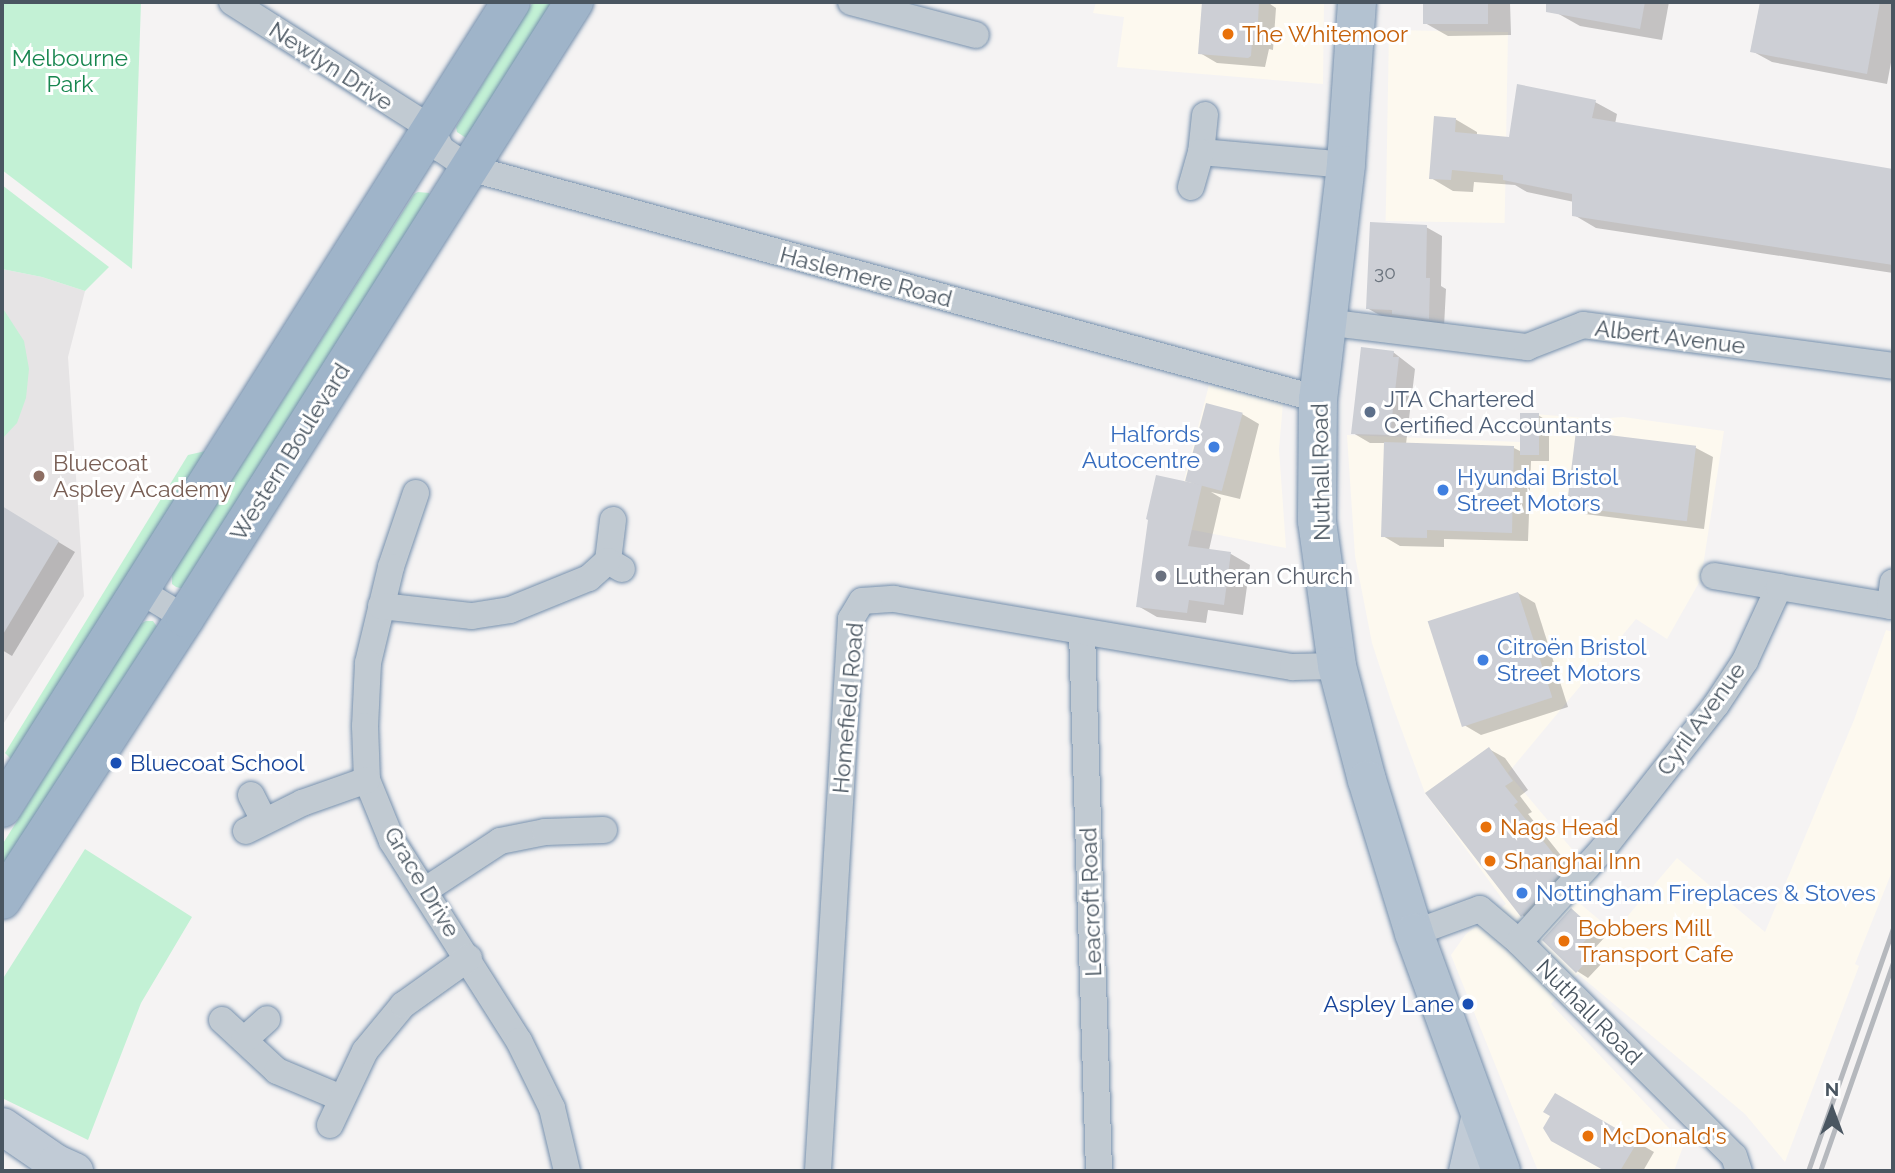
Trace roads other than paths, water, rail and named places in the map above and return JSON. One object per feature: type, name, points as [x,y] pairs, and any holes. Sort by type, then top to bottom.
[{"type":"highway","points":[[2,807],[511,2]]},
{"type":"highway","name":"Western Boulevard","points":[[2,900],[185,618],[574,2]]},
{"type":"main road","name":"Nuthall Road","points":[[1357,2],[1346,165],[1325,322],[1318,399],[1317,521],[1337,666],[1367,780],[1414,933],[1501,1171]]},
{"type":"main road","points":[[1467,1171],[1480,1114]]},
{"type":"main road","points":[[2,1126],[65,1167]]},
{"type":"main road","points":[[2,1154],[65,1167]]},
{"type":"street","name":"Newlyn Drive","points":[[232,2],[432,129]]},
{"type":"street","points":[[850,2],[976,35]]},
{"type":"street","points":[[1191,187],[1201,152],[1205,115]]},
{"type":"street","name":"Haslemere Road","points":[[432,129],[441,149],[469,168],[1318,399]]},
{"type":"street","points":[[1201,152],[1346,165]]},
{"type":"street","name":"Albert Avenue","points":[[1325,322],[1527,347],[1583,325],[1893,366]]},
{"type":"street","name":"Grace Drive","points":[[416,494],[391,567],[368,663],[365,726],[367,780],[392,841],[469,958],[519,1041],[552,1108],[567,1171]]},
{"type":"street","points":[[381,606],[472,616],[510,610],[615,565],[613,520]]},
{"type":"street","points":[[1714,576],[1890,606],[1893,583]]},
{"type":"street","name":"Cyril Avenue","points":[[1519,942],[1603,849],[1716,705],[1745,661],[1779,587]]},
{"type":"street","points":[[139,590],[185,618]]},
{"type":"street","name":"Homefield Road","points":[[818,1171],[851,619],[862,601],[894,599],[1293,667],[1337,666]]},
{"type":"street","name":"Leacroft Road","points":[[1082,633],[1100,1171]]},
{"type":"street","points":[[251,795],[255,826],[302,803],[367,780]]},
{"type":"street","points":[[424,891],[500,841],[587,822]]},
{"type":"street","name":"Nuthall Road","points":[[1414,933],[1480,909],[1519,942],[1734,1156],[1739,1171]]},
{"type":"street","points":[[330,1125],[365,1051],[403,1005],[469,958]]},
{"type":"street","points":[[244,1040],[267,1019]]},
{"type":"street","points":[[222,1020],[277,1071],[341,1098]]},
{"type":"railway","points":[[1808,1171],[1893,928]]},
{"type":"railway","points":[[1820,1171],[1893,962]]},
{"type":"place","name":"The Whitemoor","points":[[1228,34]]},
{"type":"place","name":"JTA Chartered Certified Accountants","points":[[1370,412]]},
{"type":"place","name":"Halfords Autocentre","points":[[1214,447]]},
{"type":"place","name":"Bluecoat Aspley Academy","points":[[39,476]]},
{"type":"place","name":"Hyundai Bristol Street Motors","points":[[1443,490]]},
{"type":"place","name":"Lutheran Church","points":[[1161,576]]},
{"type":"place","name":"Citroën Bristol Street Motors","points":[[1483,660]]},
{"type":"place","name":"Bluecoat School","points":[[116,763]]},
{"type":"place","name":"Nags Head","points":[[1486,827]]},
{"type":"place","name":"Shanghai Inn","points":[[1490,861]]},
{"type":"place","name":"Nottingham Fireplaces & Stoves","points":[[1522,893]]},
{"type":"place","name":"Bobbers Mill Transport Cafe","points":[[1564,941]]},
{"type":"place","name":"Aspley Lane","points":[[1468,1004]]},
{"type":"place","name":"McDonald's","points":[[1588,1136]]},
{"type":"park label","name":"Melbourne Park","points":[[70,71]]}]
